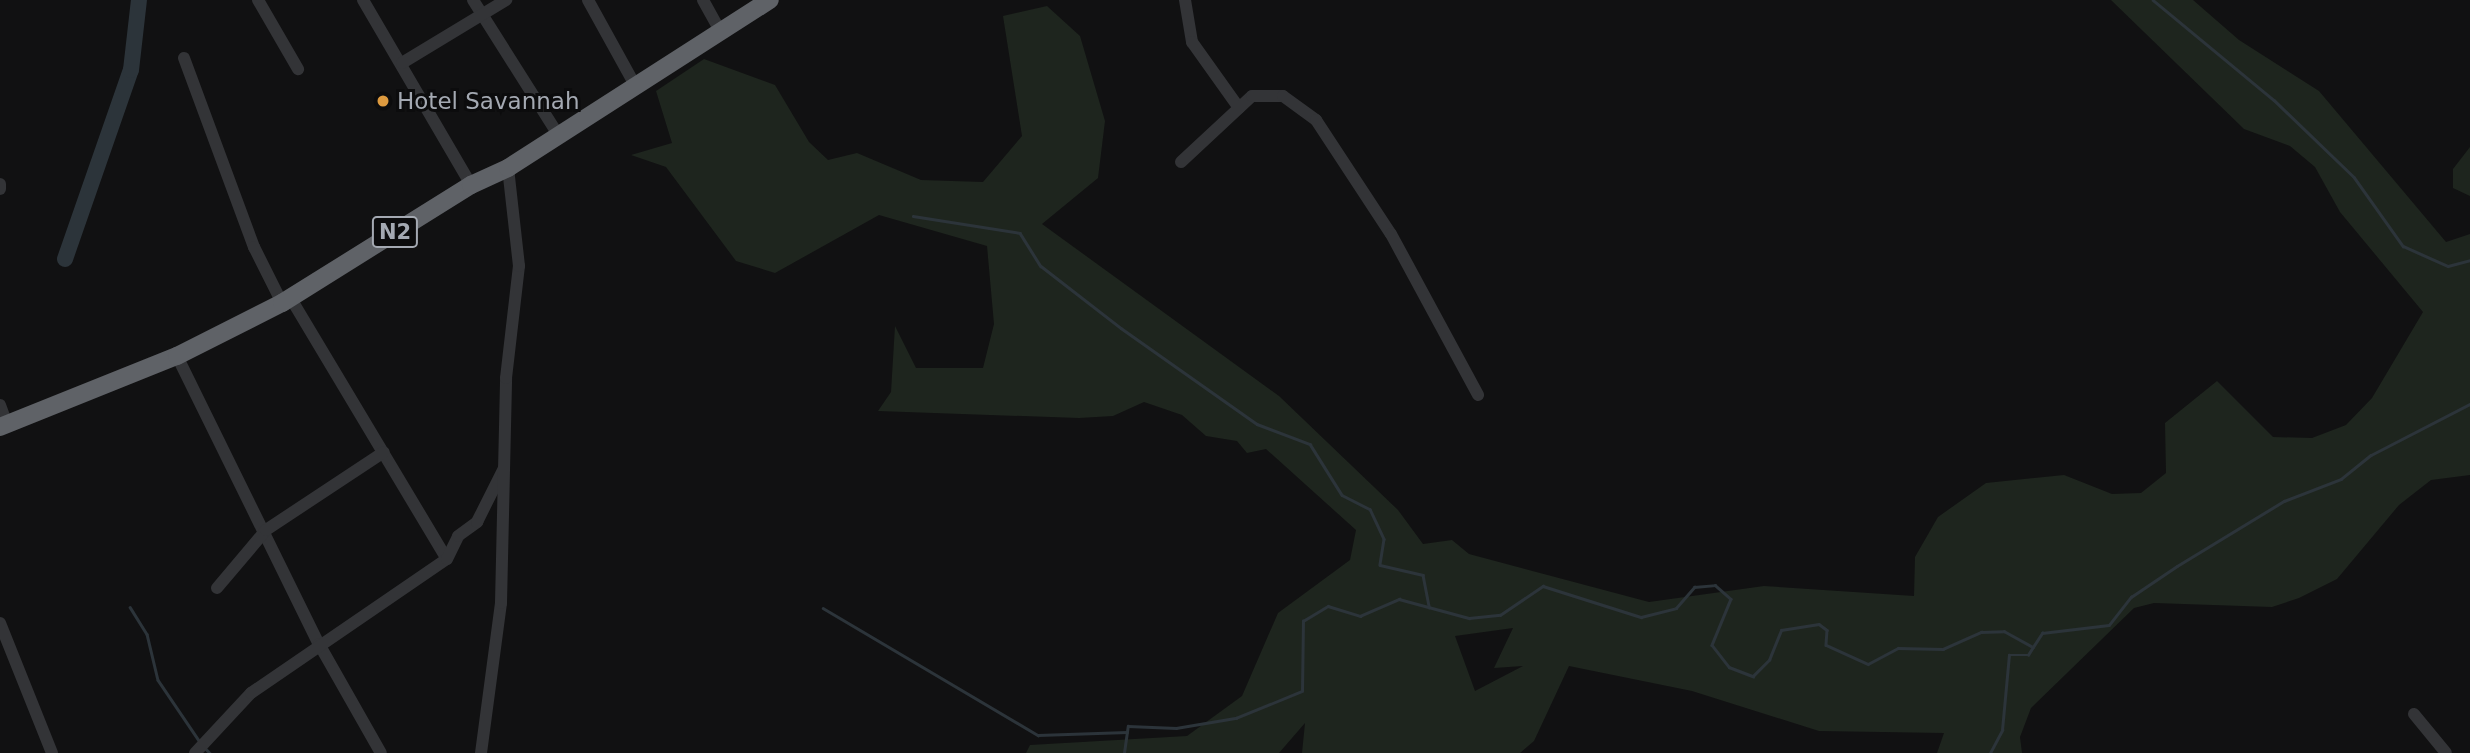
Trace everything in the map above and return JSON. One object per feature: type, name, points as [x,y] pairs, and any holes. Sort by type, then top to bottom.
[{"type":"highway","name":"N2","points":[[3,426],[177,356],[286,300],[471,185],[508,168],[557,133],[770,0]]},
{"type":"street","points":[[258,0],[298,69]]},
{"type":"street","points":[[363,0],[471,185]]},
{"type":"street","points":[[473,0],[557,133]]},
{"type":"street","points":[[402,63],[506,0]]},
{"type":"street","points":[[588,0],[635,85]]},
{"type":"street","points":[[703,0],[720,31]]},
{"type":"street","points":[[1185,0],[1192,42],[1239,108]]},
{"type":"street","points":[[184,58],[254,247],[384,452],[447,559]]},
{"type":"street","points":[[1181,162],[1252,96],[1283,96],[1317,120],[1391,234],[1478,395]]},
{"type":"street","points":[[481,753],[500,603],[507,461],[506,378],[519,267],[508,168]]},
{"type":"street","points":[[177,356],[266,530],[319,644],[381,753]]},
{"type":"street","points":[[0,405],[3,426]]},
{"type":"street","points":[[217,587],[266,530],[384,452]]},
{"type":"street","points":[[195,753],[251,693],[447,559],[458,536],[477,522],[507,461]]},
{"type":"street","points":[[0,623],[52,753]]},
{"type":"street","points":[[2414,714],[2446,753]]},
{"type":"shaded area","points":[[2111,0],[2193,0],[2239,40],[2319,91],[2446,242],[2470,234],[2470,475],[2431,480],[2399,505],[2337,579],[2299,598],[2272,607],[2154,603],[2134,608],[2031,708],[2020,737],[2022,753],[1937,753],[1944,733],[1819,731],[1692,691],[1569,666],[1534,741],[1520,753],[1302,753],[1305,723],[1279,753],[1026,753],[1030,745],[1187,736],[1242,696],[1278,613],[1350,560],[1356,530],[1266,449],[1247,453],[1237,441],[1206,436],[1182,415],[1144,402],[1113,416],[1079,418],[878,411],[891,392],[895,326],[916,368],[983,368],[994,324],[987,246],[879,215],[775,273],[736,261],[666,167],[631,155],[672,143],[656,91],[704,59],[775,85],[809,142],[828,160],[857,153],[921,180],[983,182],[1022,136],[1003,16],[1047,6],[1080,36],[1105,121],[1098,178],[1042,224],[1279,396],[1398,510],[1423,544],[1452,540],[1469,554],[1649,602],[1764,586],[1914,596],[1915,557],[1938,517],[1986,483],[2064,475],[2112,494],[2141,493],[2166,473],[2165,423],[2217,381],[2273,437],[2312,438],[2346,425],[2372,398],[2423,312],[2340,212],[2315,167],[2290,146],[2244,129]],"holes":[[[1513,628],[1494,668],[1523,666],[1475,691],[1455,636]]]},
{"type":"shaded area","points":[[2470,147],[2470,196],[2453,188],[2453,169]]},
{"type":"waterway","points":[[65,259],[131,70],[139,0]]},
{"type":"waterway","points":[[2153,0],[2274,100],[2354,177],[2403,246],[2448,266],[2470,260]]},
{"type":"waterway","points":[[913,216],[1020,233],[1041,266],[1121,328],[1257,424],[1310,444],[1342,495],[1370,509],[1384,539],[1380,565],[1423,575],[1429,607]]},
{"type":"waterway","points":[[1124,753],[1128,726],[1176,728],[1236,718],[1302,691],[1303,621],[1328,606],[1360,616],[1399,599],[1469,618],[1500,615],[1543,586],[1641,617],[1676,608],[1694,587],[1715,585],[1731,599],[1712,645],[1729,667],[1753,676],[1769,660],[1781,630],[1819,624],[1827,630],[1826,645],[1868,664],[1898,648],[1943,649],[1981,632],[2004,631],[2033,647],[2042,633],[2109,625],[2131,597],[2177,566],[2284,501],[2341,479],[2371,455],[2470,404]]},
{"type":"waterway","points":[[130,607],[147,634],[158,680],[200,742]]},
{"type":"waterway","points":[[823,608],[1038,735],[1127,732]]},
{"type":"waterway","points":[[1990,753],[2002,730],[2009,655],[2028,655],[2033,647]]},
{"type":"waterway","points":[[204,747],[210,753]]},
{"type":"place","name":"Hotel Savannah","points":[[383,101]]}]
